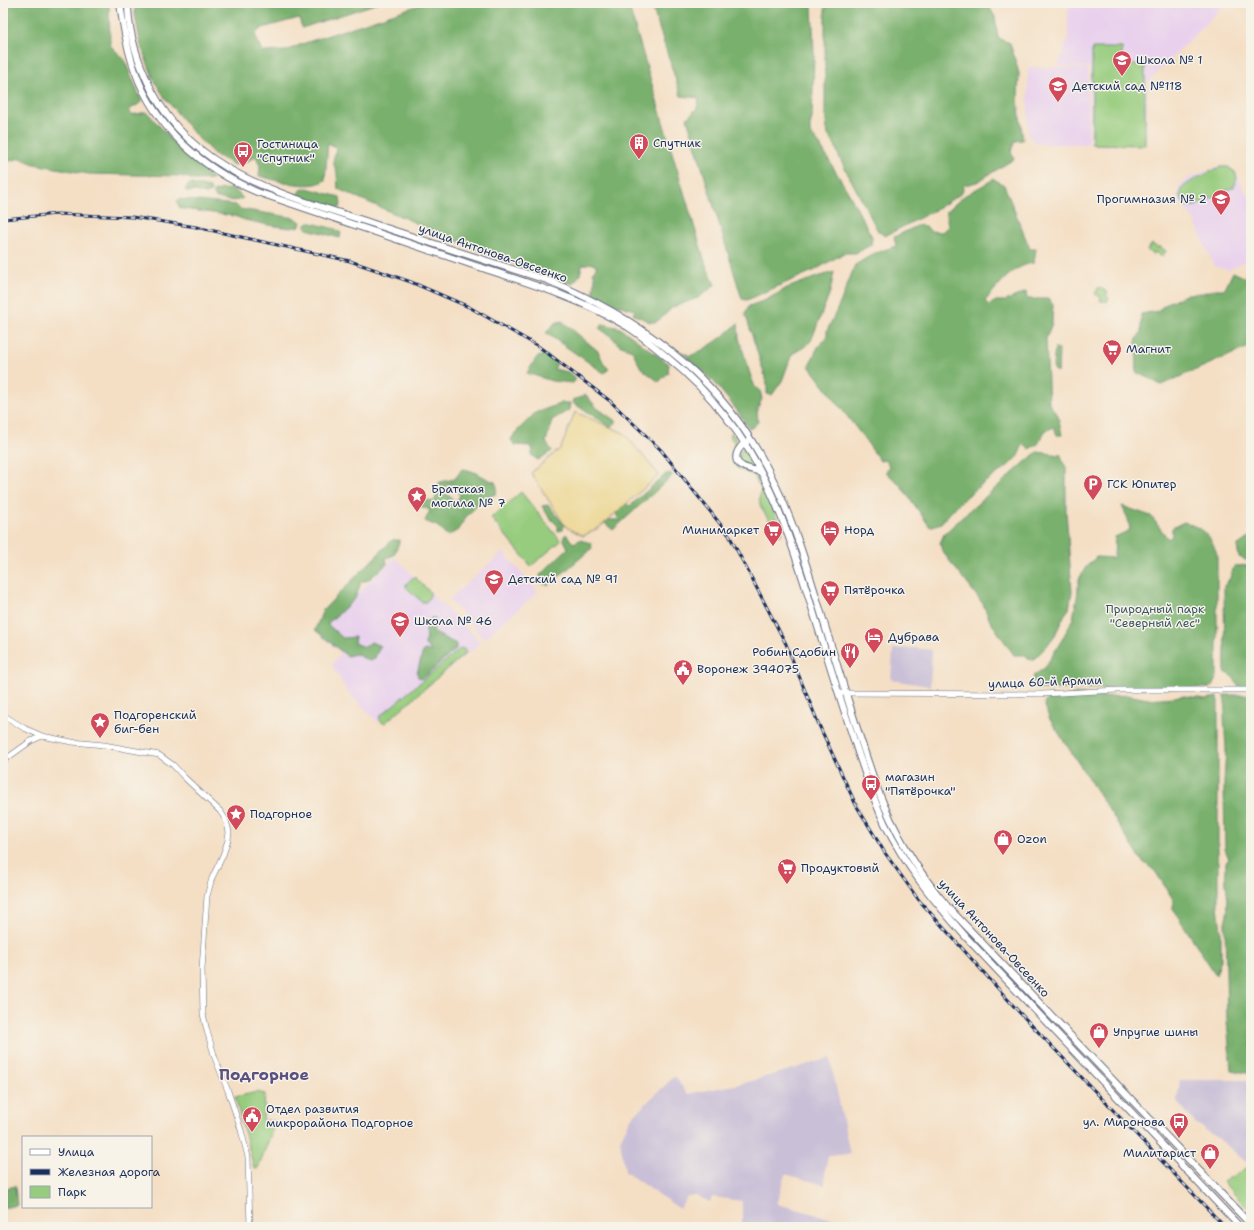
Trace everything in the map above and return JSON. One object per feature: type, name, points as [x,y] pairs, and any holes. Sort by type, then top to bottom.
[{"type":"highway","name":"улица Антонова-Овсеенко","points":[[120,3],[128,48],[135,72],[159,117],[179,141],[205,163],[229,179],[257,192],[574,300],[605,314],[629,328],[686,373],[707,394],[727,418],[744,444],[761,472],[778,506],[871,790],[895,836],[947,906],[1251,1225]]},
{"type":"highway","name":"улица Антонова-Овсеенко","points":[[128,3],[129,22],[134,46],[150,88],[165,113],[175,126],[209,157],[240,176],[274,190],[547,280],[607,308],[643,330],[689,367],[712,389],[754,444],[783,501],[794,529],[877,788],[901,854],[918,880],[942,911],[1240,1227]]},
{"type":"highway","points":[[754,444],[744,444],[737,452],[738,462],[743,466],[761,472]]},
{"type":"highway","points":[[1106,1084],[1106,1080],[1108,1078],[1111,1079]]},
{"type":"street","name":"улица 60-й Армии","points":[[839,693],[1042,694],[1118,690],[1251,690]]},
{"type":"street","points":[[3,715],[24,728],[42,736],[159,755],[173,765],[220,811],[226,820],[229,832],[223,855],[212,878],[206,896],[202,969],[203,1014],[215,1058],[228,1091],[248,1157],[250,1227]]},
{"type":"street","points":[[3,761],[42,736]]},
{"type":"street","points":[[1190,1227],[1201,1227]]},
{"type":"shaded area","name":"Школа № 1","points":[[1225,4],[1147,83],[1146,145],[1090,145],[1090,67],[1058,66],[1068,38],[1068,9],[1072,5]]},
{"type":"shaded area","name":"Детский сад №118","points":[[1028,67],[1088,68],[1088,144],[1038,144],[1028,136]]},
{"type":"shaded area","name":"Прогимназия № 2","points":[[1219,166],[1229,166],[1235,171],[1249,198],[1251,198],[1251,258],[1228,270],[1214,266],[1194,220],[1177,197],[1179,186],[1188,178]]},
{"type":"shaded area","name":"Детский сад № 91","points":[[503,552],[538,592],[484,639],[449,599]]},
{"type":"shaded area","name":"Школа № 46","points":[[395,557],[481,643],[379,723],[347,691],[332,665],[341,653],[318,633]]},
{"type":"shaded area","points":[[913,648],[932,650],[930,686],[891,680],[893,649]]},
{"type":"shaded area","points":[[830,1058],[850,1154],[828,1156],[825,1170],[825,1185],[785,1174],[777,1204],[833,1219],[835,1227],[742,1227],[742,1201],[712,1197],[710,1202],[697,1196],[687,1196],[680,1209],[625,1172],[620,1140],[631,1118],[675,1076],[687,1094],[745,1083]]},
{"type":"shaded area","points":[[1180,1080],[1251,1080],[1251,1158],[1246,1162],[1224,1143],[1195,1123],[1177,1101]]},
{"type":"green space","points":[[3,3],[109,3],[110,45],[124,59],[142,102],[129,110],[131,115],[147,112],[187,157],[214,179],[195,180],[181,176],[89,174],[34,164],[20,158],[3,163]]},
{"type":"green space","points":[[135,3],[378,3],[302,28],[299,18],[262,28],[255,34],[262,52],[286,51],[302,44],[425,3],[628,3],[706,265],[715,285],[698,298],[673,307],[659,320],[650,322],[633,314],[635,310],[596,297],[594,294],[595,278],[593,272],[597,266],[591,263],[582,265],[580,275],[572,284],[480,251],[338,189],[337,173],[333,162],[336,147],[328,143],[325,180],[311,185],[293,184],[259,176],[260,166],[256,156],[246,162],[234,165],[214,154],[196,136],[165,98],[154,80],[141,46],[135,15]]},
{"type":"green space","points":[[651,3],[812,3],[814,55],[812,118],[810,133],[818,142],[848,192],[872,237],[871,245],[856,253],[844,253],[815,270],[747,300],[742,299],[687,118],[697,108],[699,98],[681,96]]},
{"type":"green space","points":[[825,3],[987,3],[995,17],[998,38],[1010,43],[1019,73],[1018,101],[1023,140],[1015,141],[1011,152],[1014,159],[977,182],[964,185],[962,193],[935,210],[885,236],[878,231],[839,157],[835,145],[828,135],[825,115]]},
{"type":"green space","points":[[1092,48],[1122,48],[1122,64],[1145,64],[1145,145],[1092,144]]},
{"type":"green space","points":[[1220,167],[1228,167],[1235,172],[1237,178],[1234,187],[1195,206],[1186,206],[1180,196],[1182,189],[1191,181]]},
{"type":"green space","points":[[994,179],[1004,185],[1030,249],[1036,249],[1034,263],[1019,268],[1006,277],[985,301],[989,305],[996,301],[1005,301],[1026,292],[1027,299],[1049,299],[1053,305],[1052,323],[1046,339],[1049,404],[1058,415],[1062,435],[1057,435],[1054,427],[1045,431],[1038,444],[1029,449],[1023,444],[1018,456],[1008,466],[959,503],[941,523],[930,527],[901,486],[886,472],[889,466],[886,460],[880,461],[809,366],[818,347],[827,337],[827,331],[855,265],[875,253],[896,246],[894,237],[919,225],[926,226],[930,231],[942,232],[948,226],[946,212],[964,196]]},
{"type":"green space","points":[[191,184],[210,188],[211,192],[206,194],[194,191],[188,192],[185,190],[188,185]]},
{"type":"green space","points":[[307,188],[340,197],[340,208],[296,195],[301,190]]},
{"type":"green space","points":[[223,189],[235,190],[243,198],[233,201],[215,197],[213,192]]},
{"type":"green space","points":[[179,199],[236,205],[240,209],[295,218],[301,222],[300,226],[291,228],[268,225],[234,216],[180,208],[177,202]]},
{"type":"green space","points":[[308,222],[335,229],[341,233],[340,238],[307,229],[305,225]]},
{"type":"green space","points":[[1152,244],[1158,248],[1159,246],[1166,251],[1162,257],[1155,252],[1153,255],[1147,250]]},
{"type":"green space","points":[[834,272],[830,292],[811,341],[806,346],[792,354],[782,381],[772,395],[767,394],[767,383],[745,313],[749,306],[766,300],[787,288]]},
{"type":"green space","points":[[1233,272],[1246,278],[1251,275],[1251,346],[1161,385],[1137,373],[1136,341],[1141,332],[1141,314],[1157,311],[1169,302],[1188,294],[1203,293],[1215,289],[1225,289]]},
{"type":"green space","points":[[1099,287],[1108,292],[1106,296],[1109,298],[1107,302],[1100,300],[1101,297],[1095,294]]},
{"type":"green space","points":[[562,321],[598,351],[604,364],[609,369],[604,373],[546,333],[555,323]]},
{"type":"green space","points":[[738,323],[739,338],[751,377],[755,387],[760,390],[762,399],[757,409],[758,422],[753,427],[749,428],[715,383],[680,351],[690,356],[697,353],[709,346]]},
{"type":"green space","points":[[603,324],[620,328],[669,364],[668,373],[659,382],[641,368],[632,350],[619,345],[612,337],[599,328]]},
{"type":"green space","points":[[1055,348],[1059,350],[1058,372],[1055,371],[1053,366]]},
{"type":"green space","points":[[546,355],[557,363],[554,369],[568,372],[575,378],[575,381],[573,383],[552,381],[527,373],[537,357]]},
{"type":"green space","points":[[586,395],[597,408],[617,422],[611,427],[573,403],[573,400]]},
{"type":"green space","points":[[562,403],[570,403],[569,410],[552,420],[546,442],[552,451],[538,460],[531,455],[533,451],[531,446],[515,445],[511,440],[515,433],[535,413]]},
{"type":"green space","points":[[732,433],[740,444],[736,449],[734,457],[756,473],[759,480],[758,485],[754,475],[739,469],[733,463],[731,452],[734,442],[729,435]]},
{"type":"green space","points":[[743,448],[756,467],[746,465],[740,461],[739,453]]},
{"type":"green space","points":[[1037,452],[1061,455],[1063,463],[1066,466],[1066,511],[1072,592],[1069,609],[1055,635],[1033,660],[1028,659],[1026,655],[1014,655],[990,621],[983,604],[942,551],[940,543],[944,534]]},
{"type":"green space","points":[[462,469],[471,471],[495,482],[497,487],[496,494],[484,498],[466,517],[458,530],[448,536],[437,526],[425,521],[430,510],[417,505],[427,500],[434,502],[437,494],[444,492],[455,501],[460,496],[454,484],[447,485],[443,489],[433,491],[440,482],[455,479]]},
{"type":"green space","points":[[671,473],[673,475],[613,530],[601,520],[619,520],[615,511],[623,503],[630,506],[666,474]]},
{"type":"green space","points":[[763,487],[782,531],[780,536],[776,533],[774,526],[761,507],[759,500]]},
{"type":"green space","points":[[521,492],[561,541],[531,566],[491,518]]},
{"type":"green space","points":[[548,505],[564,525],[563,530],[558,531],[558,526],[549,517],[542,506]]},
{"type":"green space","name":"Природный парк \"Северный лес\"","points":[[1122,506],[1151,516],[1168,539],[1172,536],[1172,528],[1184,522],[1197,527],[1209,536],[1217,554],[1217,677],[1211,688],[1038,689],[1032,684],[1034,675],[1044,669],[1073,618],[1079,579],[1086,567],[1096,557],[1114,558],[1115,537],[1130,530],[1128,519]]},
{"type":"green space","points":[[566,534],[573,543],[580,540],[591,543],[592,548],[549,585],[542,583],[540,575],[568,548],[563,538]]},
{"type":"green space","points":[[1251,536],[1250,562],[1239,557],[1237,546]]},
{"type":"green space","points":[[392,540],[400,540],[394,555],[386,558],[387,564],[368,580],[361,582],[355,599],[327,624],[343,638],[355,637],[354,643],[365,647],[371,642],[380,646],[375,658],[369,661],[356,654],[347,656],[315,630],[323,610]]},
{"type":"green space","points":[[1251,565],[1251,687],[1239,687],[1233,677],[1225,672],[1224,586],[1230,578],[1234,566]]},
{"type":"green space","points":[[415,577],[430,592],[430,596],[426,602],[422,602],[406,587],[406,584]]},
{"type":"green space","points":[[431,618],[435,618],[433,632],[456,644],[456,649],[422,679],[418,677],[417,673],[423,651],[425,650],[432,652],[425,645],[426,629]]},
{"type":"green space","points":[[461,648],[464,649],[466,653],[385,723],[381,722],[379,717]]},
{"type":"green space","points":[[1076,694],[1102,697],[1127,695],[1148,699],[1186,696],[1205,699],[1218,697],[1218,905],[1221,932],[1221,960],[1216,975],[1173,909],[1173,899],[1155,871],[1142,861],[1049,718],[1044,703],[1051,696],[1056,699]]},
{"type":"green space","points":[[1224,695],[1251,695],[1251,1074],[1231,1070],[1227,1021],[1225,923],[1228,904],[1226,862],[1229,859],[1225,849],[1224,783],[1226,749],[1224,717],[1226,709]]},
{"type":"green space","points":[[257,1092],[265,1094],[263,1120],[276,1121],[258,1168],[256,1169],[254,1168],[235,1097]]},
{"type":"green space","points":[[1251,1165],[1251,1212],[1223,1182]]},
{"type":"green space","points":[[15,1186],[17,1205],[3,1208],[3,1189]]},
{"type":"sand","points":[[575,412],[624,433],[659,475],[600,527],[583,536],[566,527],[531,473],[561,448]]},
{"type":"railway","points":[[3,219],[57,214],[132,217],[196,227],[350,261],[411,282],[469,307],[538,346],[610,401],[661,450],[729,535],[786,644],[819,725],[856,805],[885,853],[918,899],[1019,1012],[1225,1227]]},
{"type":"place","name":"Школа № 1","points":[[1122,77]]},
{"type":"place","name":"Детский сад №118","points":[[1058,103]]},
{"type":"place","name":"Спутник","points":[[639,160]]},
{"type":"place","name":"Гостиница \"Спутник\"","points":[[243,168]]},
{"type":"place","name":"Прогимназия № 2","points":[[1221,216]]},
{"type":"place","name":"Магнит","points":[[1112,366]]},
{"type":"place","name":"ГСК Юпитер","points":[[1093,501]]},
{"type":"place","name":"Братская могила № 7","points":[[417,513]]},
{"type":"place","name":"Минимаркет","points":[[773,547]]},
{"type":"place","name":"Норд","points":[[830,547]]},
{"type":"place","name":"Детский сад № 91","points":[[494,596]]},
{"type":"place","name":"Пятёрочка","points":[[830,607]]},
{"type":"place","name":"Школа № 46","points":[[400,638]]},
{"type":"place","name":"Дубрава","points":[[874,654]]},
{"type":"place","name":"Робин Сдобин","points":[[850,669]]},
{"type":"place","name":"Воронеж 394075","points":[[683,686]]},
{"type":"place","name":"Подгоренский биг-бен","points":[[100,739]]},
{"type":"place","name":"магазин \"Пятёрочка\"","points":[[871,801]]},
{"type":"place","name":"Подгорное","points":[[236,831]]},
{"type":"place","name":"Ozon","points":[[1003,856]]},
{"type":"place","name":"Продуктовый","points":[[787,885]]},
{"type":"place","name":"Упругие шины","points":[[1099,1049]]},
{"type":"place","name":"Отдел развития микрорайона Подгорное","points":[[252,1133]]},
{"type":"place","name":"ул. Миронова","points":[[1179,1139]]},
{"type":"place","name":"Милитарист","points":[[1210,1170]]},
{"type":"district","name":"Подгорное","points":[[264,1074]]}]
